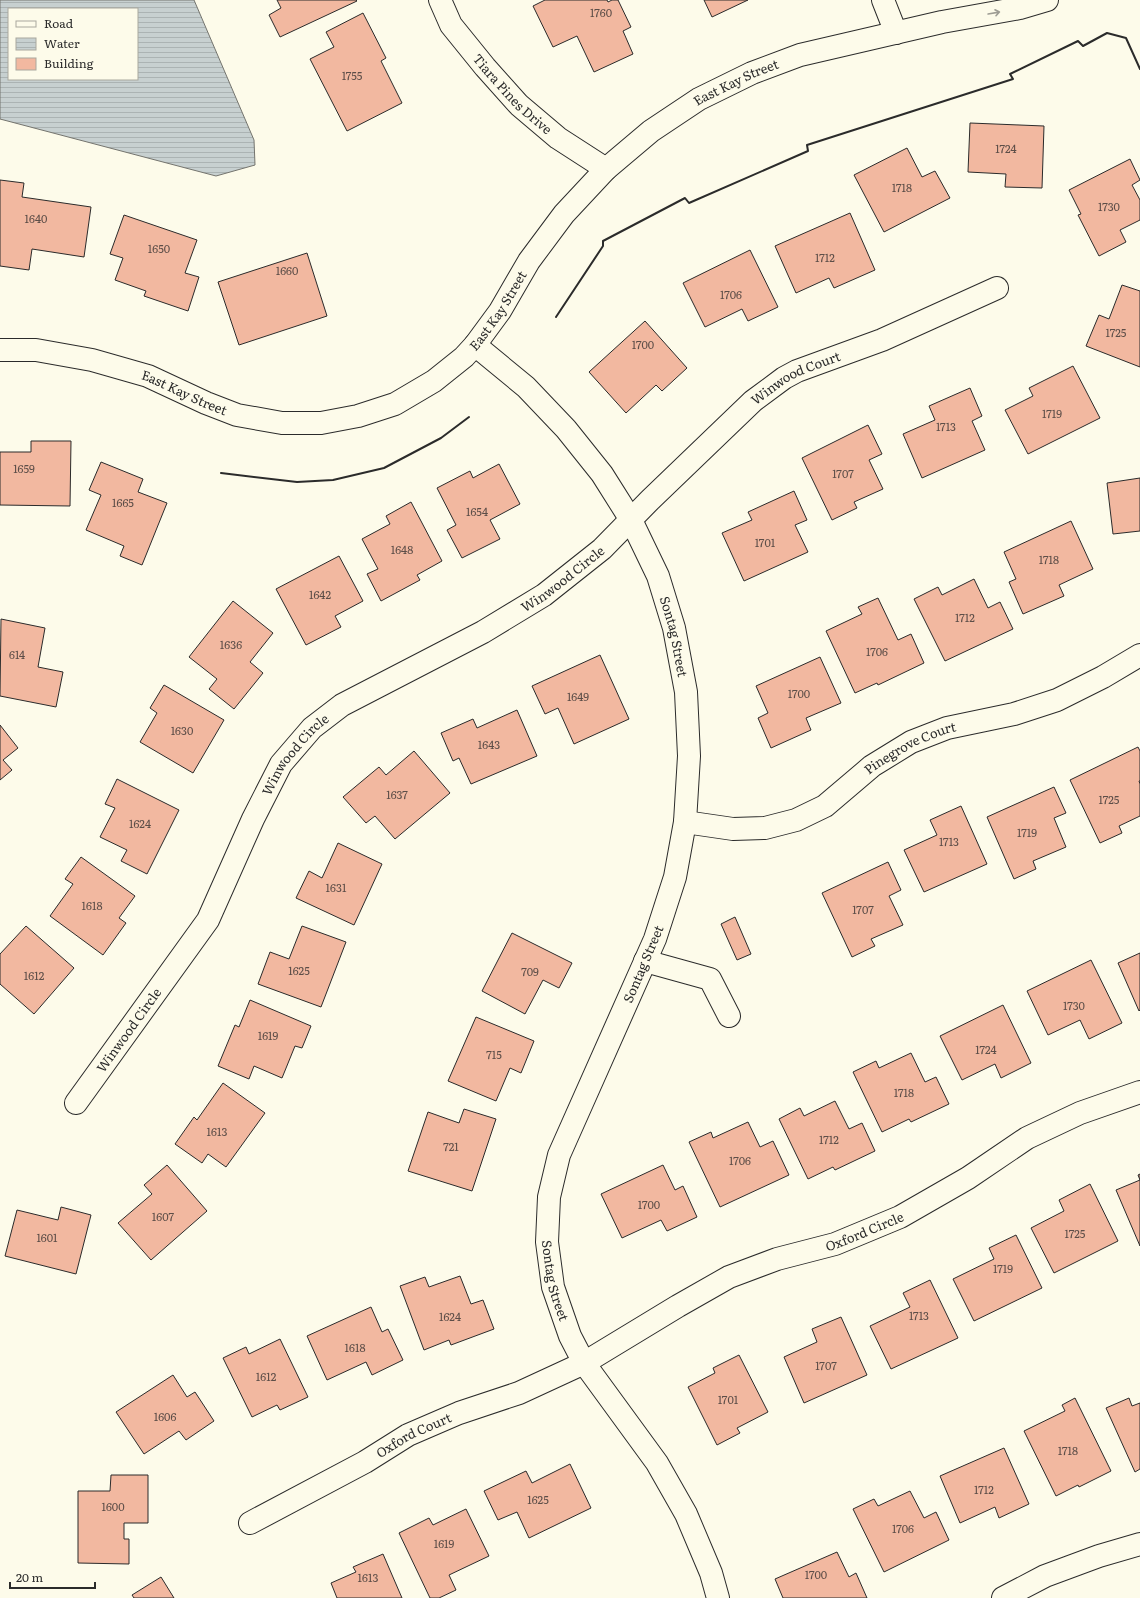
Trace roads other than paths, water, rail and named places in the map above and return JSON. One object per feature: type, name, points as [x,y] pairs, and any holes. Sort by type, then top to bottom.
[{"type":"street","name":"Tiara Pines Drive","points":[[440,0],[451,25],[519,105],[558,138],[606,169]]},
{"type":"street","points":[[883,0],[896,34]]},
{"type":"street","name":"East Kay Street","points":[[942,22],[983,0]]},
{"type":"street","name":"East Kay Street","points":[[0,350],[36,350],[92,360],[148,376],[206,403],[237,415],[282,423],[321,423],[358,416],[395,404],[434,381],[464,357],[475,345],[500,311],[529,260],[564,214],[606,169],[657,127],[699,99],[752,73],[800,55],[896,34],[942,22],[1020,8],[1047,0]]},
{"type":"street","name":"Winwood Court","points":[[631,520],[730,422],[753,401],[784,378],[796,371],[882,340],[997,288]]},
{"type":"street","name":"Sontag Street","points":[[475,345],[526,387],[566,429],[602,474],[631,520],[658,576],[674,628],[685,685],[690,756],[685,822],[675,877],[655,939],[559,1155],[549,1197],[547,1242],[553,1287],[570,1336],[584,1363],[658,1463],[686,1514],[711,1573],[718,1598]]},
{"type":"street","name":"Winwood Circle","points":[[76,1103],[208,920],[253,819],[281,764],[312,728],[342,705],[483,632],[544,595],[602,549],[631,520]]},
{"type":"street","name":"Pinegrove Court","points":[[685,822],[733,829],[765,828],[796,820],[825,806],[872,766],[911,742],[947,728],[1014,714],[1057,700],[1103,677],[1140,655]]},
{"type":"street","points":[[645,961],[710,978],[729,1016]]},
{"type":"street","name":"Oxford Circle","points":[[584,1363],[729,1277],[777,1259],[834,1244],[900,1217],[968,1178],[1027,1138],[1080,1113],[1140,1092]]},
{"type":"street","name":"Oxford Court","points":[[250,1523],[365,1462],[408,1435],[459,1413],[519,1393],[584,1363]]},
{"type":"street","points":[[1003,1598],[1045,1576],[1099,1556],[1140,1544]]},
{"type":"water","points":[[0,0],[194,0],[254,140],[255,165],[216,176],[0,119]]}]
